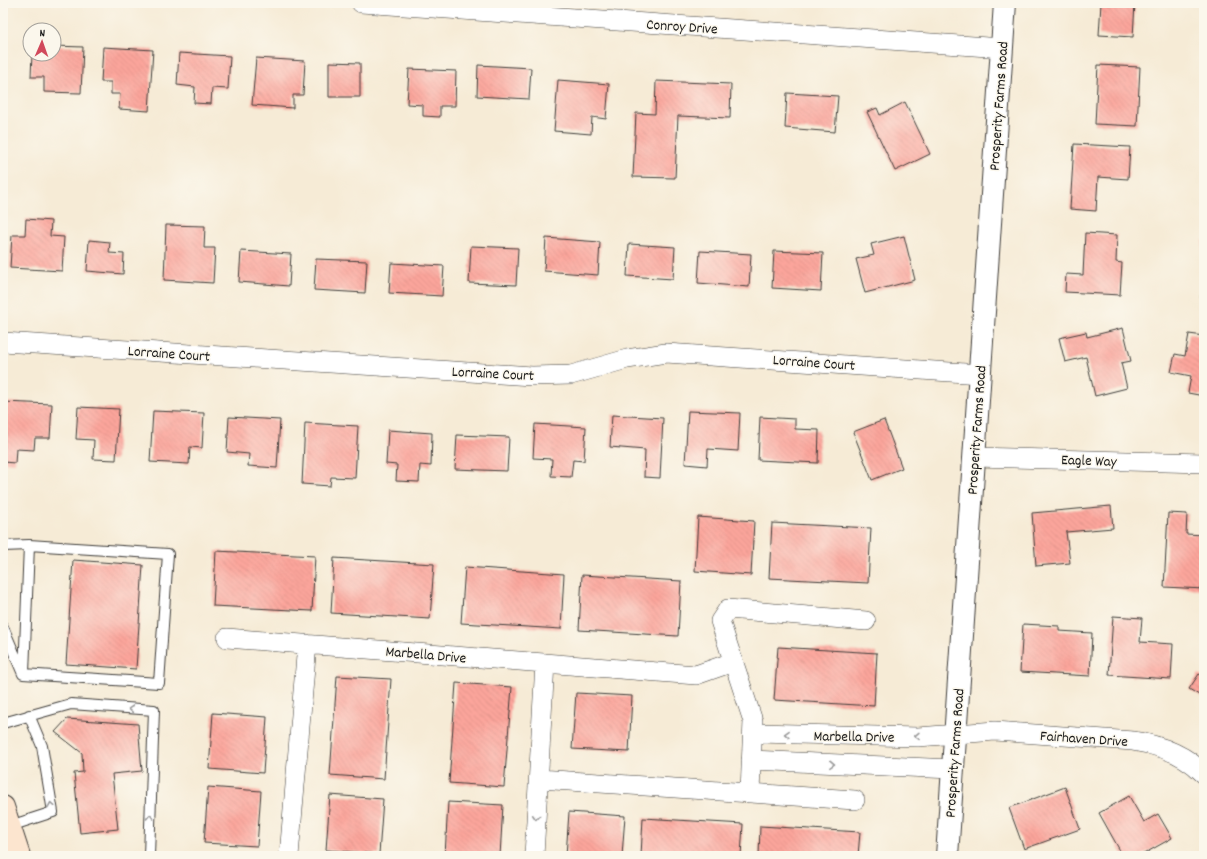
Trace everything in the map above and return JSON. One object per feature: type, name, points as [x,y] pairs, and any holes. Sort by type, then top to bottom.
[{"type":"main road","points":[[6,817],[20,856]]},
{"type":"street","name":"Conroy Drive","points":[[361,3],[1002,48]]},
{"type":"street","name":"Prosperity Farms Road","points":[[947,856],[1005,3]]},
{"type":"street","name":"Lorraine Court","points":[[3,342],[532,376],[571,375],[591,371],[627,359],[666,354],[980,374]]},
{"type":"street","name":"Eagle Way","points":[[974,457],[1204,463]]},
{"type":"street","points":[[750,792],[753,721],[720,621],[728,609],[866,621]]},
{"type":"street","name":"Marbella Drive","points":[[227,638],[696,675],[733,662]]},
{"type":"street","points":[[289,856],[307,644]]},
{"type":"street","points":[[534,856],[545,663]]},
{"type":"street","name":"Fairhaven Drive","points":[[956,734],[995,732],[1140,742],[1170,749],[1198,768],[1204,774]]},
{"type":"street","name":"Marbella Drive","points":[[753,733],[918,737],[956,734]]},
{"type":"street","name":"Marbella Drive","points":[[751,760],[952,769]]},
{"type":"street","points":[[538,779],[855,800]]},
{"type":"lane","points":[[3,546],[28,545],[168,554],[159,683],[24,674]]},
{"type":"lane","points":[[24,674],[28,545]]},
{"type":"lane","points":[[3,627],[24,674]]},
{"type":"lane","points":[[3,723],[71,704],[154,710],[149,856]]},
{"type":"lane","points":[[6,817],[53,812],[42,746],[29,715]]},
{"type":"building","points":[[1101,3],[1135,3],[1133,37],[1099,35]]},
{"type":"building","points":[[62,46],[83,47],[81,93],[44,92],[44,77],[31,77],[32,62],[62,62]]},
{"type":"building","points":[[103,47],[153,50],[149,111],[119,109],[120,94],[111,94],[111,82],[101,82]]},
{"type":"building","points":[[179,53],[230,56],[228,89],[212,88],[211,104],[194,103],[195,87],[177,85]]},
{"type":"building","points":[[256,58],[305,61],[303,95],[293,95],[293,108],[252,105]]},
{"type":"building","points":[[329,62],[360,63],[360,97],[329,97]]},
{"type":"building","points":[[478,65],[531,68],[529,99],[477,96]]},
{"type":"building","points":[[1098,65],[1140,67],[1137,126],[1095,124]]},
{"type":"building","points":[[409,69],[456,71],[455,106],[440,106],[440,117],[423,116],[423,105],[407,104]]},
{"type":"building","points":[[558,80],[609,84],[606,119],[592,117],[591,134],[554,131]]},
{"type":"building","points":[[656,81],[731,84],[730,118],[678,116],[675,178],[633,177],[636,113],[655,114]]},
{"type":"building","points":[[787,93],[838,96],[835,132],[785,128]]},
{"type":"building","points":[[905,102],[930,154],[895,171],[867,112],[877,108],[880,115]]},
{"type":"building","points":[[1074,144],[1130,147],[1128,179],[1098,177],[1096,211],[1070,209]]},
{"type":"building","points":[[26,219],[51,221],[50,236],[64,237],[62,271],[10,268],[12,235],[25,235]]},
{"type":"building","points":[[166,225],[205,226],[204,248],[215,248],[213,283],[164,280]]},
{"type":"building","points":[[1085,233],[1117,235],[1116,262],[1122,263],[1120,295],[1065,292],[1066,274],[1083,275]]},
{"type":"building","points":[[904,236],[915,280],[865,293],[856,259],[874,255],[871,244]]},
{"type":"building","points":[[546,238],[600,242],[598,275],[544,271]]},
{"type":"building","points":[[89,240],[110,242],[109,253],[124,254],[123,274],[87,271]]},
{"type":"building","points":[[1203,240],[1204,305],[1200,305]]},
{"type":"building","points":[[629,244],[675,247],[673,279],[627,276]]},
{"type":"building","points":[[471,246],[518,248],[516,285],[469,283]]},
{"type":"building","points":[[241,251],[291,254],[289,286],[239,282]]},
{"type":"building","points":[[700,251],[751,254],[749,287],[698,283]]},
{"type":"building","points":[[774,251],[823,253],[821,291],[772,288]]},
{"type":"building","points":[[316,259],[367,261],[365,293],[314,290]]},
{"type":"building","points":[[391,263],[444,266],[442,296],[389,293]]},
{"type":"building","points":[[1123,328],[1131,361],[1121,363],[1127,388],[1095,396],[1086,357],[1065,362],[1059,338],[1086,332],[1087,337]]},
{"type":"building","points":[[1189,334],[1204,336],[1204,396],[1188,393],[1191,376],[1171,372],[1175,354],[1185,356]]},
{"type":"building","points":[[3,402],[52,404],[50,438],[35,438],[34,450],[16,449],[15,463],[3,462]]},
{"type":"building","points":[[78,407],[119,409],[116,460],[93,459],[94,440],[76,439]]},
{"type":"building","points":[[153,411],[204,413],[202,448],[190,447],[189,464],[150,462]]},
{"type":"building","points":[[688,411],[740,413],[738,451],[708,449],[707,466],[685,464]]},
{"type":"building","points":[[612,415],[663,418],[660,478],[644,477],[645,450],[610,447]]},
{"type":"building","points":[[229,417],[280,420],[277,468],[248,466],[249,454],[227,452]]},
{"type":"building","points":[[760,417],[795,419],[795,429],[819,430],[818,463],[758,460]]},
{"type":"building","points":[[884,420],[902,468],[872,480],[853,432]]},
{"type":"building","points":[[305,423],[358,426],[355,478],[331,477],[330,486],[302,484]]},
{"type":"building","points":[[535,424],[586,427],[584,461],[573,460],[571,477],[551,476],[552,459],[533,458]]},
{"type":"building","points":[[388,430],[432,433],[431,466],[420,465],[419,482],[396,481],[397,465],[386,464]]},
{"type":"building","points":[[457,435],[509,437],[507,471],[455,469]]},
{"type":"building","points":[[1111,506],[1113,528],[1066,532],[1070,563],[1036,566],[1032,513]]},
{"type":"building","points":[[1168,513],[1187,514],[1186,534],[1204,535],[1204,589],[1164,587]]},
{"type":"building","points":[[698,517],[754,521],[751,575],[695,571]]},
{"type":"building","points":[[772,523],[871,528],[868,583],[769,578]]},
{"type":"building","points":[[216,551],[315,556],[312,611],[213,606]]},
{"type":"building","points":[[334,558],[434,564],[430,619],[331,613]]},
{"type":"building","points":[[73,560],[143,565],[136,669],[66,664]]},
{"type":"building","points":[[465,567],[564,574],[561,629],[461,623]]},
{"type":"building","points":[[582,575],[681,581],[678,636],[579,630]]},
{"type":"building","points":[[1113,616],[1142,618],[1140,642],[1173,644],[1171,679],[1109,675]]},
{"type":"building","points":[[1023,624],[1059,626],[1059,631],[1092,633],[1090,676],[1020,672]]},
{"type":"building","points":[[778,647],[877,653],[874,706],[774,700]]},
{"type":"building","points":[[1199,674],[1204,677],[1204,698],[1189,689]]},
{"type":"building","points":[[337,676],[391,679],[384,779],[330,775]]},
{"type":"building","points":[[456,683],[512,687],[504,787],[449,783]]},
{"type":"building","points":[[576,693],[632,696],[629,752],[572,749]]},
{"type":"building","points":[[213,713],[267,717],[263,773],[209,769]]},
{"type":"building","points":[[67,719],[138,724],[142,771],[112,774],[118,829],[80,833],[74,773],[83,772],[82,753],[55,732]]},
{"type":"building","points":[[208,787],[261,791],[257,846],[204,843]]},
{"type":"building","points":[[1065,787],[1080,829],[1024,849],[1009,808]]},
{"type":"building","points":[[330,795],[383,799],[379,854],[326,850]]},
{"type":"building","points":[[1129,796],[1144,822],[1158,814],[1172,838],[1140,856],[1123,856],[1099,813]]},
{"type":"building","points":[[448,802],[503,805],[500,856],[445,856]]},
{"type":"building","points":[[569,812],[625,816],[622,856],[566,856]]},
{"type":"building","points":[[643,818],[743,824],[741,856],[641,856]]},
{"type":"building","points":[[760,826],[860,832],[858,856],[759,856]]}]
